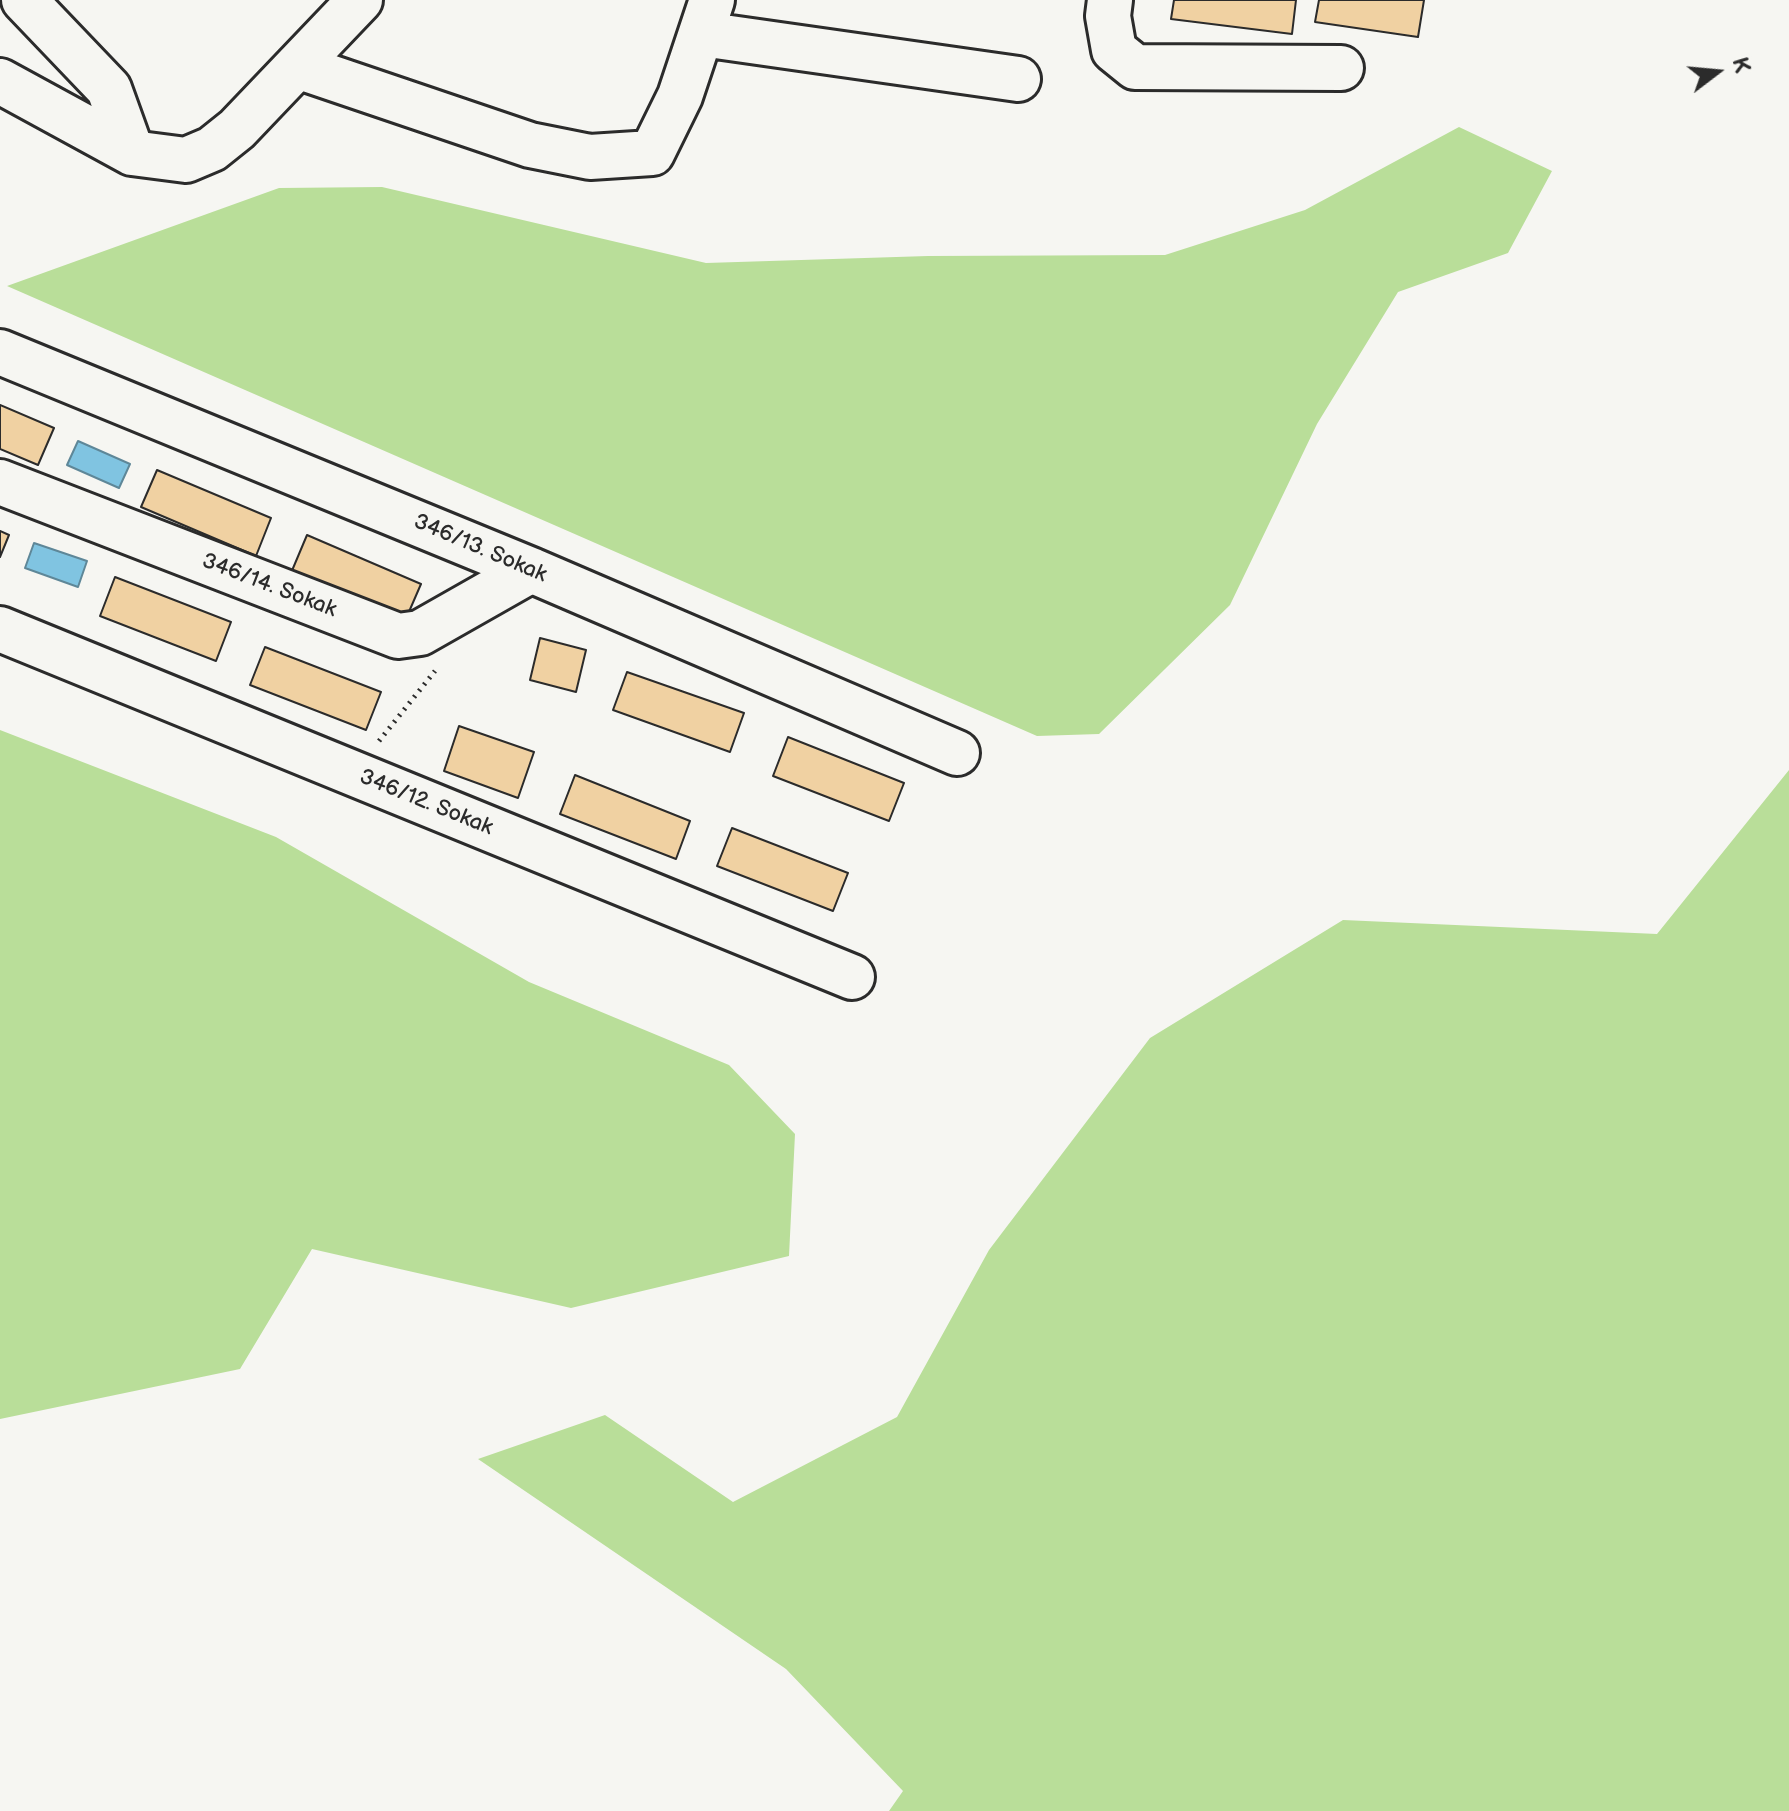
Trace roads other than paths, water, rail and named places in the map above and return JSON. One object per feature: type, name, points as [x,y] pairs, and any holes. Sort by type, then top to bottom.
[{"type":"street","points":[[24,0],[86,61],[109,89],[132,153]]},
{"type":"street","points":[[0,81],[132,153],[186,160],[212,149],[237,129],[360,0]]},
{"type":"street","points":[[1110,0],[1108,16],[1114,50],[1135,67],[1341,68]]},
{"type":"street","points":[[297,66],[530,145],[590,157],[652,153],[680,96],[707,17],[1018,79]]},
{"type":"street","name":"346/13. Sokak","points":[[0,352],[531,570],[957,753]]},
{"type":"street","name":"346/14. Sokak","points":[[0,482],[398,636],[420,633],[531,570]]},
{"type":"street","name":"346/12. Sokak","points":[[0,629],[852,977]]},
{"type":"water","points":[[78,441],[130,464],[119,488],[67,465]]},
{"type":"water","points":[[34,543],[87,561],[78,587],[25,568]]}]
